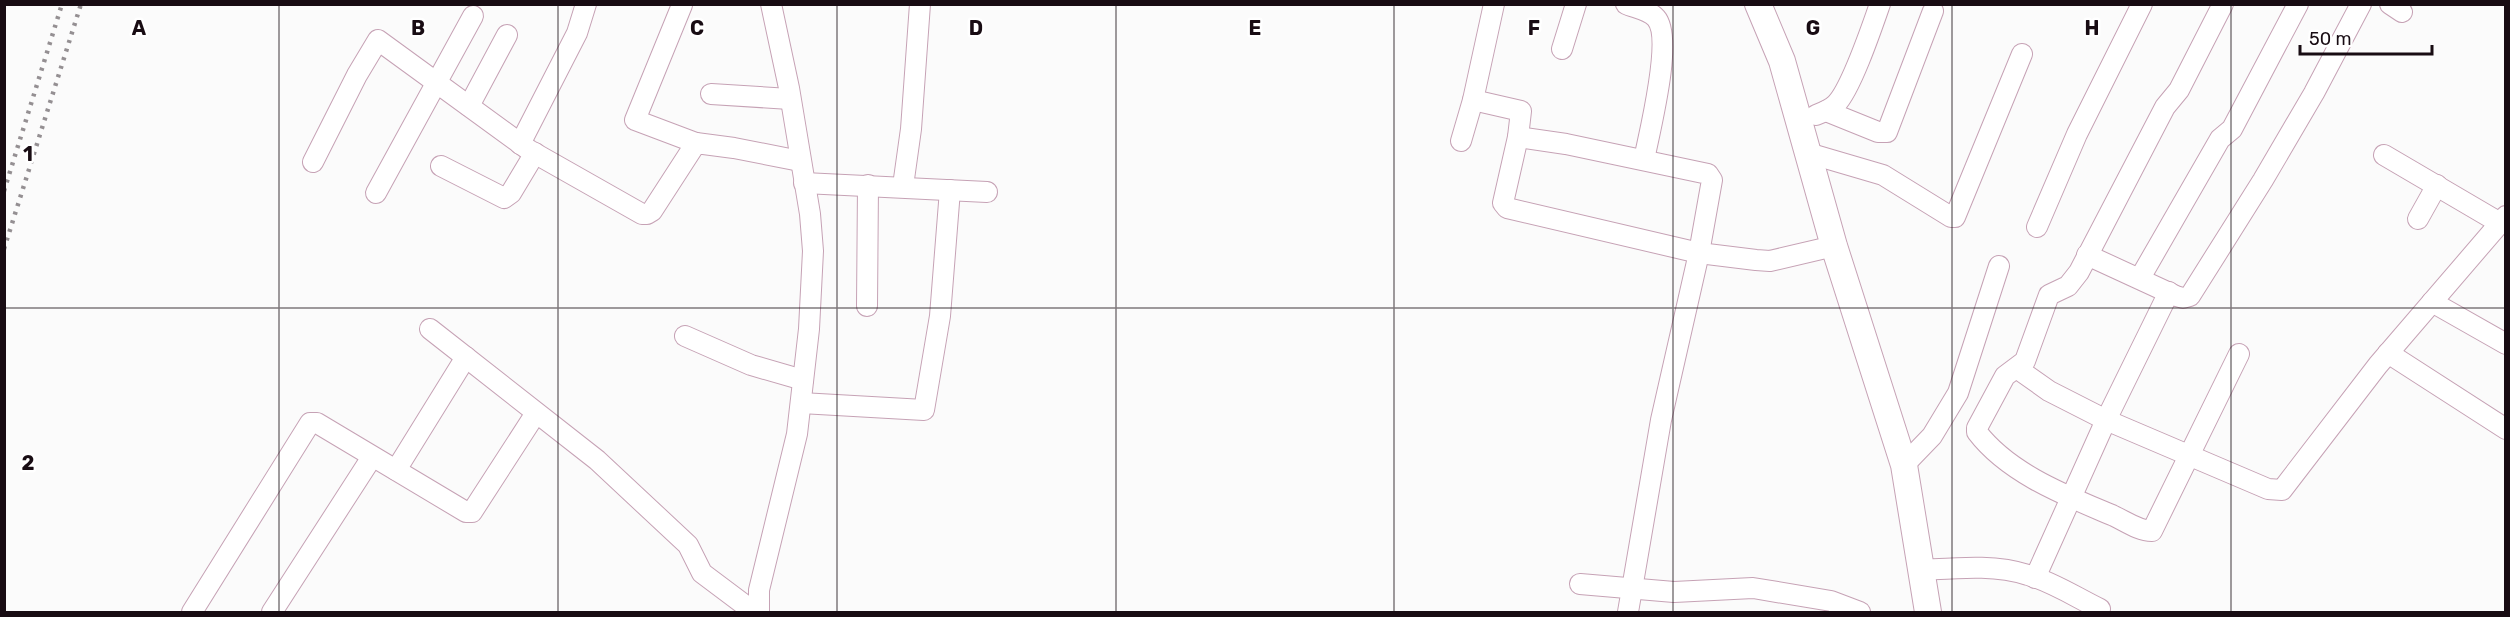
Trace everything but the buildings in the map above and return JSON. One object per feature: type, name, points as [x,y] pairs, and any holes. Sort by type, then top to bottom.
[{"type":"main road","points":[[1758,4],[1782,61],[1834,246],[1904,465],[1928,612]]},
{"type":"street","points":[[441,166],[504,198],[510,193],[577,33],[586,4]]},
{"type":"street","points":[[430,329],[597,460],[688,545],[702,573],[756,612],[781,492],[793,452],[801,403],[809,329],[813,251],[810,214],[771,4]]},
{"type":"street","points":[[903,186],[912,119],[920,4]]},
{"type":"street","points":[[1461,141],[1473,100],[1494,4]]},
{"type":"street","points":[[1562,49],[1576,4]]},
{"type":"street","points":[[1626,4],[1655,16],[1664,43],[1644,160]]},
{"type":"street","points":[[1798,122],[1826,111],[1839,102],[1880,4]]},
{"type":"street","points":[[2037,227],[2077,134],[2142,4]]},
{"type":"street","points":[[2223,4],[2179,90],[2165,107],[2075,279],[2068,286],[2049,295],[2025,361],[2018,369],[2005,376],[1977,432],[2014,465],[2072,498],[2152,531],[2239,354]]},
{"type":"street","points":[[2140,278],[2220,139],[2232,129],[2298,4]]},
{"type":"street","points":[[2087,255],[2182,298],[2187,297],[2263,180],[2314,93],[2361,4]]},
{"type":"street","points":[[682,5],[635,120],[696,143],[800,161]]},
{"type":"street","points":[[1826,111],[1878,132],[1887,132],[1933,11]]},
{"type":"street","points":[[376,193],[473,16]]},
{"type":"street","points":[[469,106],[507,35]]},
{"type":"street","points":[[313,162],[378,40],[527,149],[638,212],[647,214],[652,211],[696,143]]},
{"type":"street","points":[[1808,153],[1874,171],[1951,217],[1955,217],[2022,54]]},
{"type":"street","points":[[711,94],[790,99]]},
{"type":"street","points":[[1473,100],[1521,111],[1518,137],[1503,203],[1505,207],[1699,253],[1770,261],[1834,246]]},
{"type":"street","points":[[1518,137],[1644,160],[1708,174],[1711,177],[1699,253],[1661,420],[1628,612]]},
{"type":"street","points":[[2018,369],[2049,391],[2106,420],[2268,489],[2282,489],[2388,353],[2503,219],[2384,154]]},
{"type":"street","points":[[804,183],[903,186],[987,192]]},
{"type":"street","points":[[867,306],[868,185]]},
{"type":"street","points":[[2418,219],[2437,185]]},
{"type":"street","points":[[801,403],[924,410],[937,343],[950,190]]},
{"type":"street","points":[[1904,465],[1932,436],[1958,393],[1999,266]]},
{"type":"street","points":[[2035,578],[2106,420],[2169,291]]},
{"type":"street","points":[[2432,302],[2505,345]]},
{"type":"street","points":[[685,336],[751,365],[803,380]]},
{"type":"street","points":[[2388,353],[2505,429]]},
{"type":"street","points":[[396,470],[466,357]]},
{"type":"street","points":[[192,612],[308,424],[317,423],[466,512],[472,512],[536,413]]},
{"type":"street","points":[[272,612],[372,457]]},
{"type":"street","points":[[1922,570],[1982,568],[2020,573],[2100,609]]},
{"type":"street","points":[[1580,584],[1674,592],[1753,588],[1831,602],[1860,612]]},
{"type":"railway","points":[[4,191],[62,4]]},
{"type":"railway","points":[[4,249],[81,4]]}]
